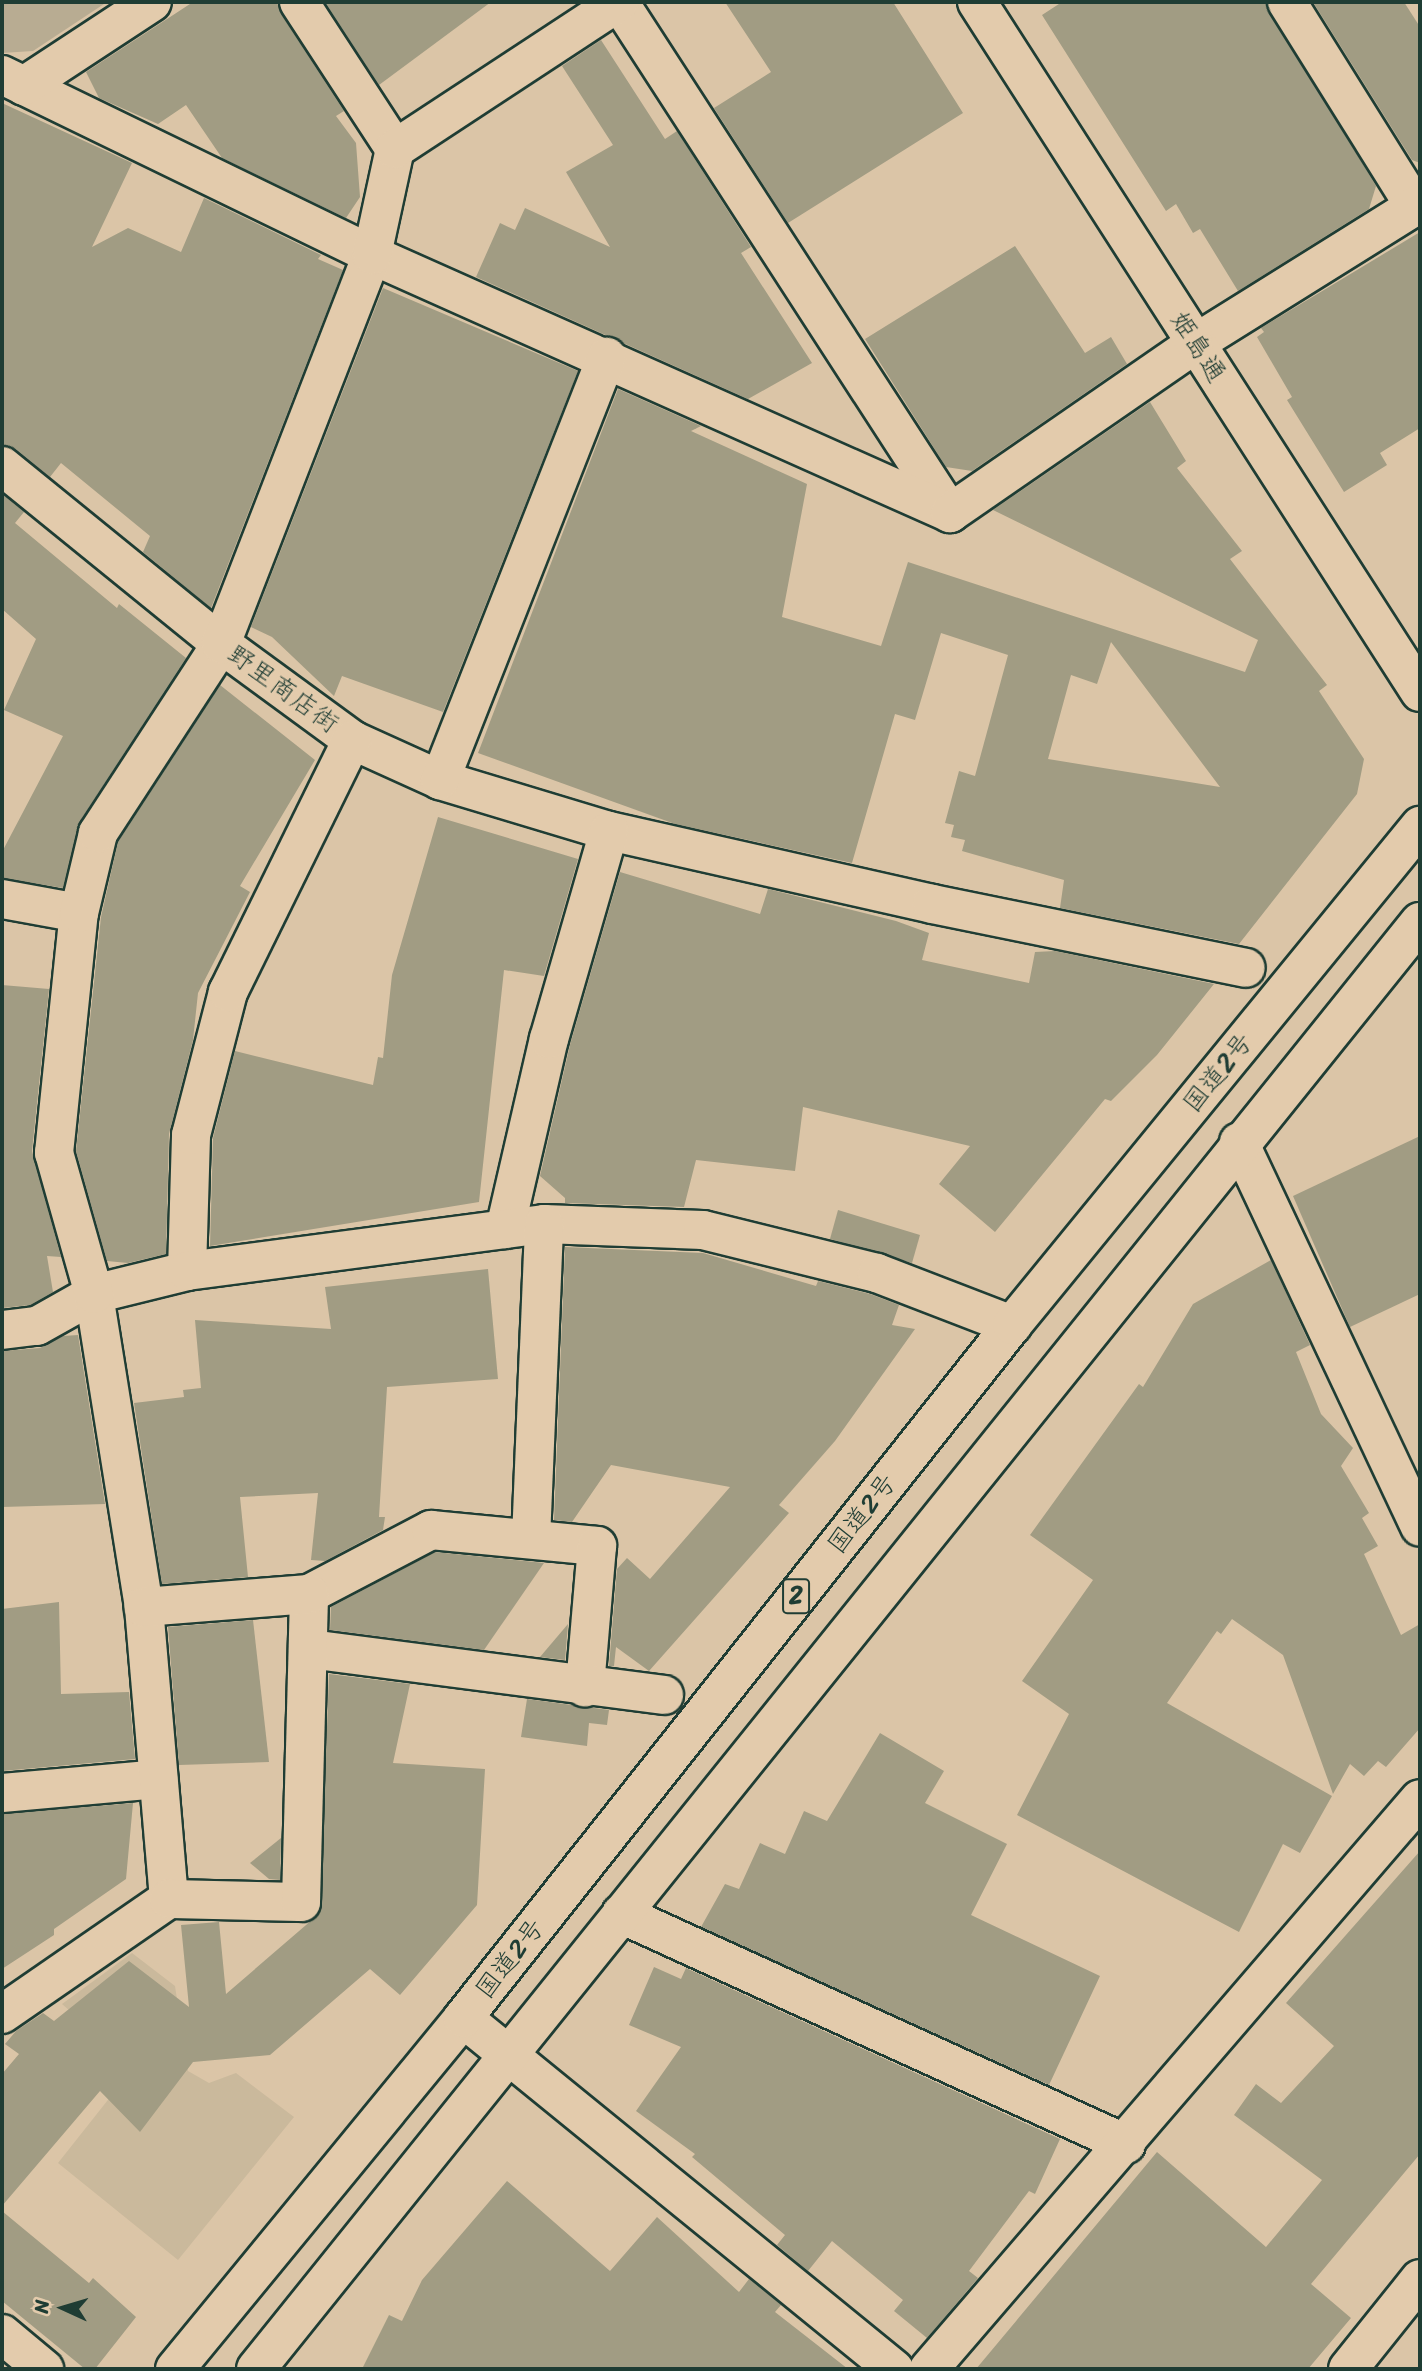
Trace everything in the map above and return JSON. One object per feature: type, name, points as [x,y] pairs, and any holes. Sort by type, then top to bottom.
[{"type":"main road","points":[[13,80],[152,2]]},
{"type":"main road","points":[[299,2],[395,149]]},
{"type":"main road","points":[[169,1899],[144,1607],[94,1294],[54,1153],[79,913],[99,833],[221,644],[372,255],[395,149],[619,2],[950,513]]},
{"type":"main road","name":"姫島通","points":[[977,2],[1420,692]]},
{"type":"main road","points":[[950,513],[1196,343],[1417,205],[1287,2]]},
{"type":"main road","points":[[13,80],[372,255],[607,357],[950,513]]},
{"type":"main road","points":[[440,780],[607,357]]},
{"type":"main road","name":"野里商店街","points":[[2,466],[221,644],[352,740],[440,780],[609,831],[932,904],[1246,968]]},
{"type":"main road","points":[[187,1272],[191,1135],[228,992],[352,740]]},
{"type":"main road","name":"国道2号","points":[[175,2369],[463,2018],[1012,1325],[1420,826]]},
{"type":"main road","points":[[505,1229],[549,1039],[609,831]]},
{"type":"main road","points":[[2,899],[79,913]]},
{"type":"main road","name":"2","points":[[256,2369],[1239,1142],[1420,922]]},
{"type":"main road","points":[[1239,1142],[1420,1527]]},
{"type":"main road","points":[[531,1539],[544,1224]]},
{"type":"main road","points":[[2,1330],[37,1326],[94,1294],[187,1272],[544,1224],[704,1230],[877,1273],[1012,1325]]},
{"type":"main road","points":[[144,1607],[309,1594],[431,1530],[597,1546],[585,1687]]},
{"type":"main road","points":[[2,2014],[169,1899],[301,1902],[310,1648],[309,1594]]},
{"type":"main road","points":[[310,1648],[585,1687],[664,1695]]},
{"type":"main road","points":[[2,1793],[158,1779]]},
{"type":"main road","points":[[929,2369],[1126,2144],[1420,1799]]},
{"type":"main road","points":[[621,1914],[1126,2144]]},
{"type":"main road","points":[[463,2018],[894,2369]]},
{"type":"main road","points":[[1348,2369],[1420,2279]]},
{"type":"main road","points":[[2,2334],[44,2369]]},
{"type":"shaded area","points":[[2,2],[107,2],[33,51],[2,53]]},
{"type":"shaded area","points":[[132,1953],[175,1986],[188,2071],[209,2083],[236,2073],[294,2117],[178,2260],[58,2163],[134,2067],[62,2004]]},
{"type":"building","points":[[193,2],[277,2],[281,14],[344,111],[336,116],[356,143],[360,197],[346,218],[222,158],[186,105],[158,124],[99,98],[86,72]]},
{"type":"building","points":[[325,2],[491,2],[379,85]]},
{"type":"building","points":[[725,2],[893,2],[963,113],[788,223],[714,108],[771,72]]},
{"type":"building","points":[[1062,2],[1265,2],[1376,186],[1369,209],[1238,291],[1200,229],[1193,233],[1176,204],[1166,211],[1042,15]]},
{"type":"building","points":[[1313,2],[1404,2],[1420,27],[1420,163],[1412,160]]},
{"type":"building","points":[[601,40],[665,139],[677,131],[751,247],[741,253],[812,363],[748,399],[476,277],[500,223],[515,230],[525,208],[610,247],[566,172],[613,145],[562,66]]},
{"type":"building","points":[[2,103],[132,163],[92,247],[128,228],[181,252],[204,198],[321,255],[318,259],[343,270],[211,608],[143,552],[150,536],[61,463],[50,477],[16,449],[2,445]]},
{"type":"building","points":[[1420,232],[1420,428],[1380,453],[1387,465],[1344,492],[1287,400],[1292,397],[1257,337],[1264,332],[1261,328]]},
{"type":"building","points":[[1015,246],[1085,353],[1111,337],[1127,364],[972,471],[946,467],[865,339]]},
{"type":"building","points":[[383,288],[578,371],[443,712],[342,676],[334,696],[272,637],[251,627]]},
{"type":"building","points":[[618,389],[701,426],[691,431],[807,484],[782,617],[881,646],[908,562],[1245,672],[1258,640],[993,510],[1150,402],[1186,461],[1177,468],[1242,551],[1230,559],[1327,685],[1319,691],[1364,759],[1357,794],[1239,944],[1060,908],[1064,880],[962,851],[965,840],[951,837],[954,825],[945,823],[959,771],[975,776],[1008,655],[941,633],[915,720],[895,714],[852,863],[675,824],[478,753]],"holes":[[[1111,642],[1220,787],[1048,759],[1071,675],[1097,684]]]},
{"type":"building","points":[[2,494],[24,512],[15,523],[117,608],[119,604],[186,658],[80,821],[63,888],[2,878],[2,852],[63,736],[4,710],[36,639],[2,609]]},
{"type":"building","points":[[220,685],[315,760],[240,886],[250,892],[198,993],[193,1040],[169,1134],[166,1254],[128,1263],[107,1261],[76,1151],[101,917],[118,842]]},
{"type":"building","points":[[438,817],[578,859],[544,976],[504,970],[479,1202],[210,1246],[213,1138],[235,1051],[373,1085],[378,1057],[383,1058],[392,975]]},
{"type":"building","points":[[620,872],[760,914],[768,889],[896,921],[929,933],[922,960],[1029,983],[1035,952],[1055,951],[1214,984],[1157,1055],[1111,1101],[1105,1099],[995,1232],[939,1184],[970,1146],[803,1107],[795,1171],[696,1160],[684,1207],[565,1203],[565,1198],[540,1176],[570,1045]]},
{"type":"building","points":[[2,985],[49,989],[32,1151],[61,1257],[47,1256],[53,1292],[30,1305],[2,1308]]},
{"type":"building","points":[[1420,1136],[1420,1294],[1350,1327],[1293,1196]]},
{"type":"building","points":[[838,1210],[920,1235],[912,1263],[830,1239]]},
{"type":"building","points":[[565,1247],[703,1253],[816,1286],[818,1281],[870,1294],[899,1305],[892,1325],[915,1329],[835,1441],[779,1505],[789,1513],[649,1671],[616,1647],[614,1666],[609,1666],[617,1569],[627,1558],[650,1579],[730,1487],[611,1465],[572,1522],[554,1520]]},
{"type":"building","points":[[1271,1260],[1310,1345],[1296,1352],[1321,1414],[1353,1448],[1341,1466],[1369,1513],[1362,1518],[1378,1546],[1364,1554],[1401,1635],[1420,1624],[1420,1728],[1386,1767],[1378,1761],[1364,1776],[1350,1764],[1333,1794],[1283,1655],[1232,1619],[1221,1634],[1217,1631],[1167,1703],[1332,1796],[1300,1853],[1283,1844],[1239,1932],[1017,1815],[1069,1714],[1022,1681],[1093,1580],[1030,1535],[1139,1384],[1143,1387],[1193,1304]]},
{"type":"building","points":[[488,1269],[498,1379],[387,1387],[379,1517],[385,1517],[383,1530],[325,1561],[311,1560],[318,1493],[240,1497],[248,1577],[162,1584],[134,1403],[184,1397],[183,1390],[201,1388],[195,1320],[331,1329],[325,1287]]},
{"type":"building","points":[[78,1335],[105,1504],[2,1507],[2,1351],[40,1348],[63,1336]]},
{"type":"building","points":[[435,1552],[544,1563],[484,1650],[330,1630],[331,1607]]},
{"type":"building","points":[[59,1602],[61,1694],[129,1692],[135,1759],[2,1771],[2,1609]]},
{"type":"building","points":[[253,1620],[269,1762],[179,1765],[168,1627]]},
{"type":"building","points":[[568,1624],[565,1660],[540,1657]]},
{"type":"building","points":[[329,1674],[410,1684],[393,1763],[485,1769],[477,1905],[400,1995],[370,1969],[270,2055],[193,2062],[140,2132],[100,2091],[2,2206],[2,2074],[19,2054],[5,2044],[16,2031],[43,2013],[54,2021],[129,1961],[189,2007],[181,1925],[219,1922],[226,1994],[320,1913]]},
{"type":"building","points":[[527,1699],[609,1710],[607,1725],[589,1723],[587,1746],[521,1737]]},
{"type":"building","points":[[880,1733],[944,1771],[925,1803],[1007,1844],[971,1915],[1100,1976],[1049,2085],[701,1927],[725,1884],[739,1889],[760,1843],[785,1854],[804,1811],[827,1821]]},
{"type":"building","points":[[133,1803],[126,1879],[54,1929],[54,1935],[2,1969],[2,1814]]},
{"type":"building","points":[[281,1838],[280,1880],[269,1879],[250,1863]]},
{"type":"building","points":[[1420,1851],[1420,2154],[1311,2284],[1351,2318],[1308,2369],[976,2369],[1157,2152],[1266,2247],[1322,2180],[1234,2115],[1256,2084],[1281,2103],[1334,2046],[1286,2003]]},
{"type":"building","points":[[654,1967],[681,1979],[686,1968],[1060,2139],[1035,2194],[1029,2191],[969,2271],[978,2278],[927,2338],[894,2311],[903,2300],[832,2241],[808,2271],[777,2245],[785,2235],[692,2157],[695,2154],[636,2111],[681,2047],[629,2025]]},
{"type":"building","points":[[507,2181],[610,2271],[657,2217],[739,2292],[749,2279],[781,2305],[775,2312],[848,2369],[362,2369],[389,2315],[402,2321],[422,2280]]},
{"type":"building","points":[[2,2211],[89,2283],[93,2278],[136,2317],[95,2369],[85,2369],[2,2301]]}]
